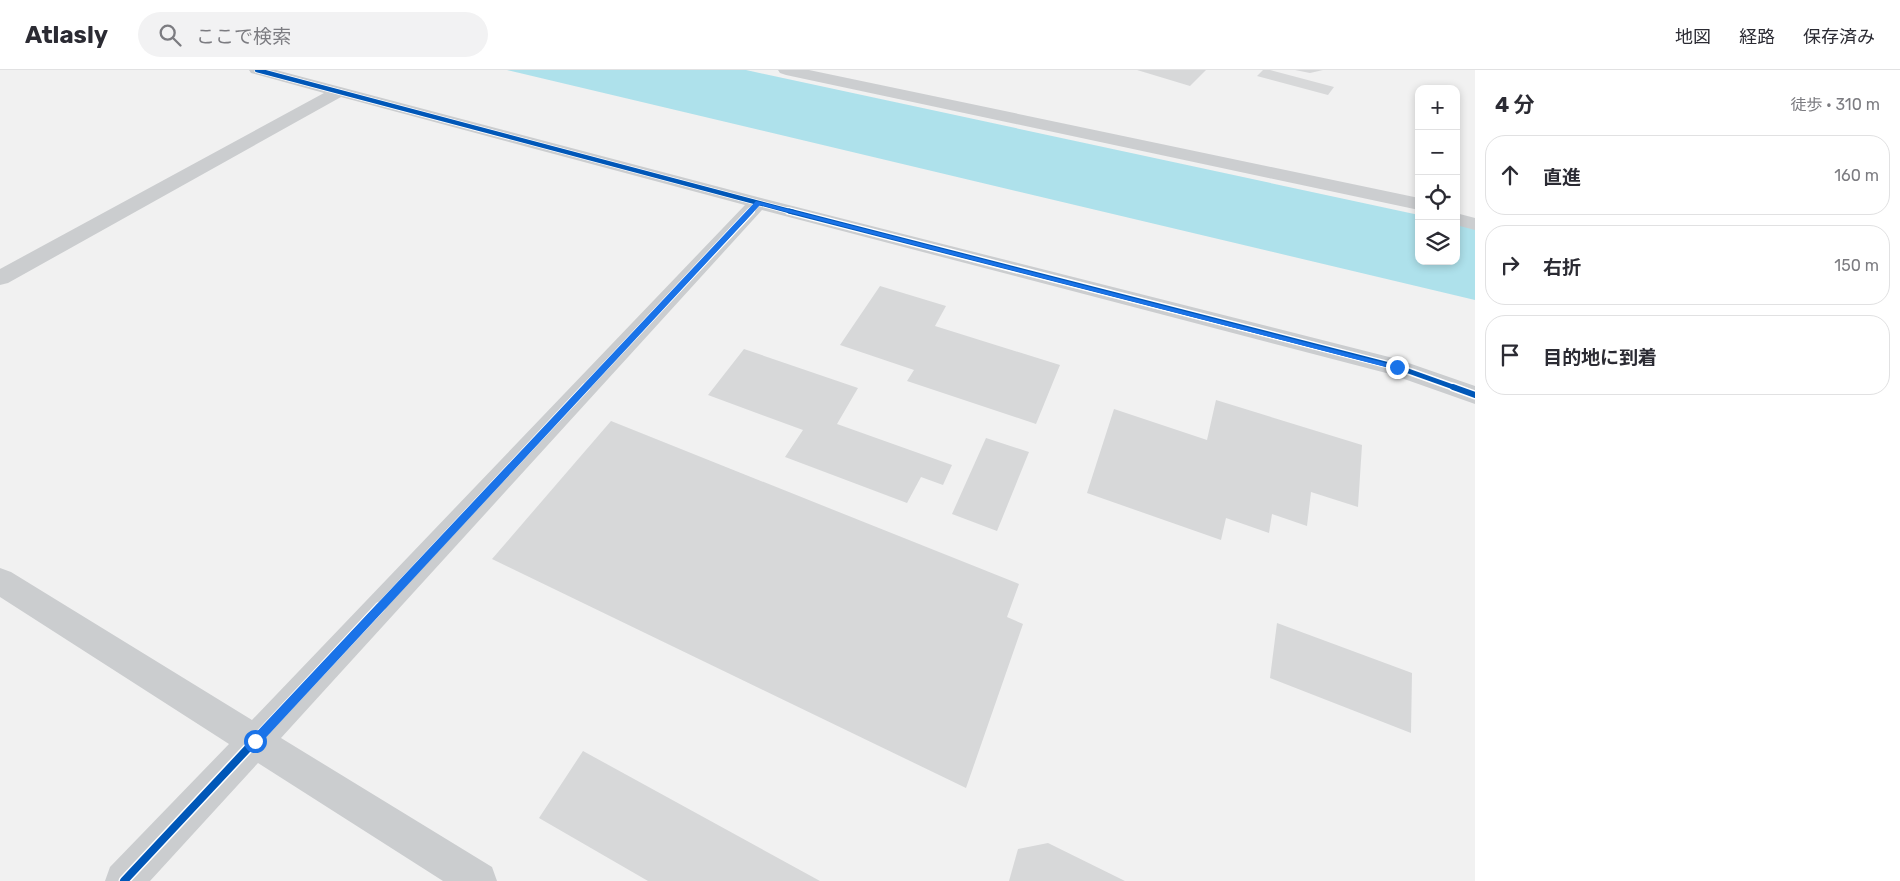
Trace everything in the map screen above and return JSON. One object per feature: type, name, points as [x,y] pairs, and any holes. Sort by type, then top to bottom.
[{"type":"street","points":[[257,70],[758,203],[1397,367],[1475,395]]},
{"type":"street","points":[[786,70],[1386,199],[1415,207]]},
{"type":"street","points":[[0,278],[338,92]]},
{"type":"street","points":[[1386,199],[1415,203]]},
{"type":"street","points":[[124,881],[758,203]]},
{"type":"street","points":[[1460,212],[1475,214]]},
{"type":"street","points":[[1460,221],[1475,224]]},
{"type":"street","points":[[0,581],[478,881]]},
{"type":"water","points":[[507,70],[746,70],[1415,214],[1415,265],[1460,265],[1460,224],[1475,228],[1475,300]]},
{"type":"building","points":[[1137,70],[1206,70],[1190,86]]},
{"type":"building","points":[[1263,70],[1270,70],[1334,87],[1328,95],[1257,76]]},
{"type":"building","points":[[1295,70],[1323,70],[1310,73]]},
{"type":"building","points":[[880,286],[946,306],[935,326],[1060,365],[1036,424],[907,381],[914,370],[840,345]]},
{"type":"building","points":[[744,349],[858,388],[837,424],[952,465],[943,485],[921,477],[907,503],[785,457],[803,430],[708,395]]},
{"type":"building","points":[[1216,400],[1362,445],[1358,507],[1311,492],[1307,526],[1272,514],[1269,533],[1226,518],[1221,540],[1087,493],[1114,409],[1207,440]]},
{"type":"building","points":[[611,421],[1019,584],[1007,617],[1023,624],[966,788],[492,559]]},
{"type":"building","points":[[986,438],[1029,452],[997,531],[952,514]]},
{"type":"building","points":[[1277,623],[1412,673],[1411,733],[1270,678]]},
{"type":"building","points":[[583,751],[820,881],[648,881],[539,818]]},
{"type":"building","points":[[1048,843],[1125,881],[1009,881],[1018,849]]},
{"type":"cycle path","points":[[257,70],[758,203],[1397,367],[1475,395]]},
{"type":"cycle path","points":[[124,881],[758,203]]},
{"type":"route","points":[[255,741],[758,203],[1397,367]]}]
